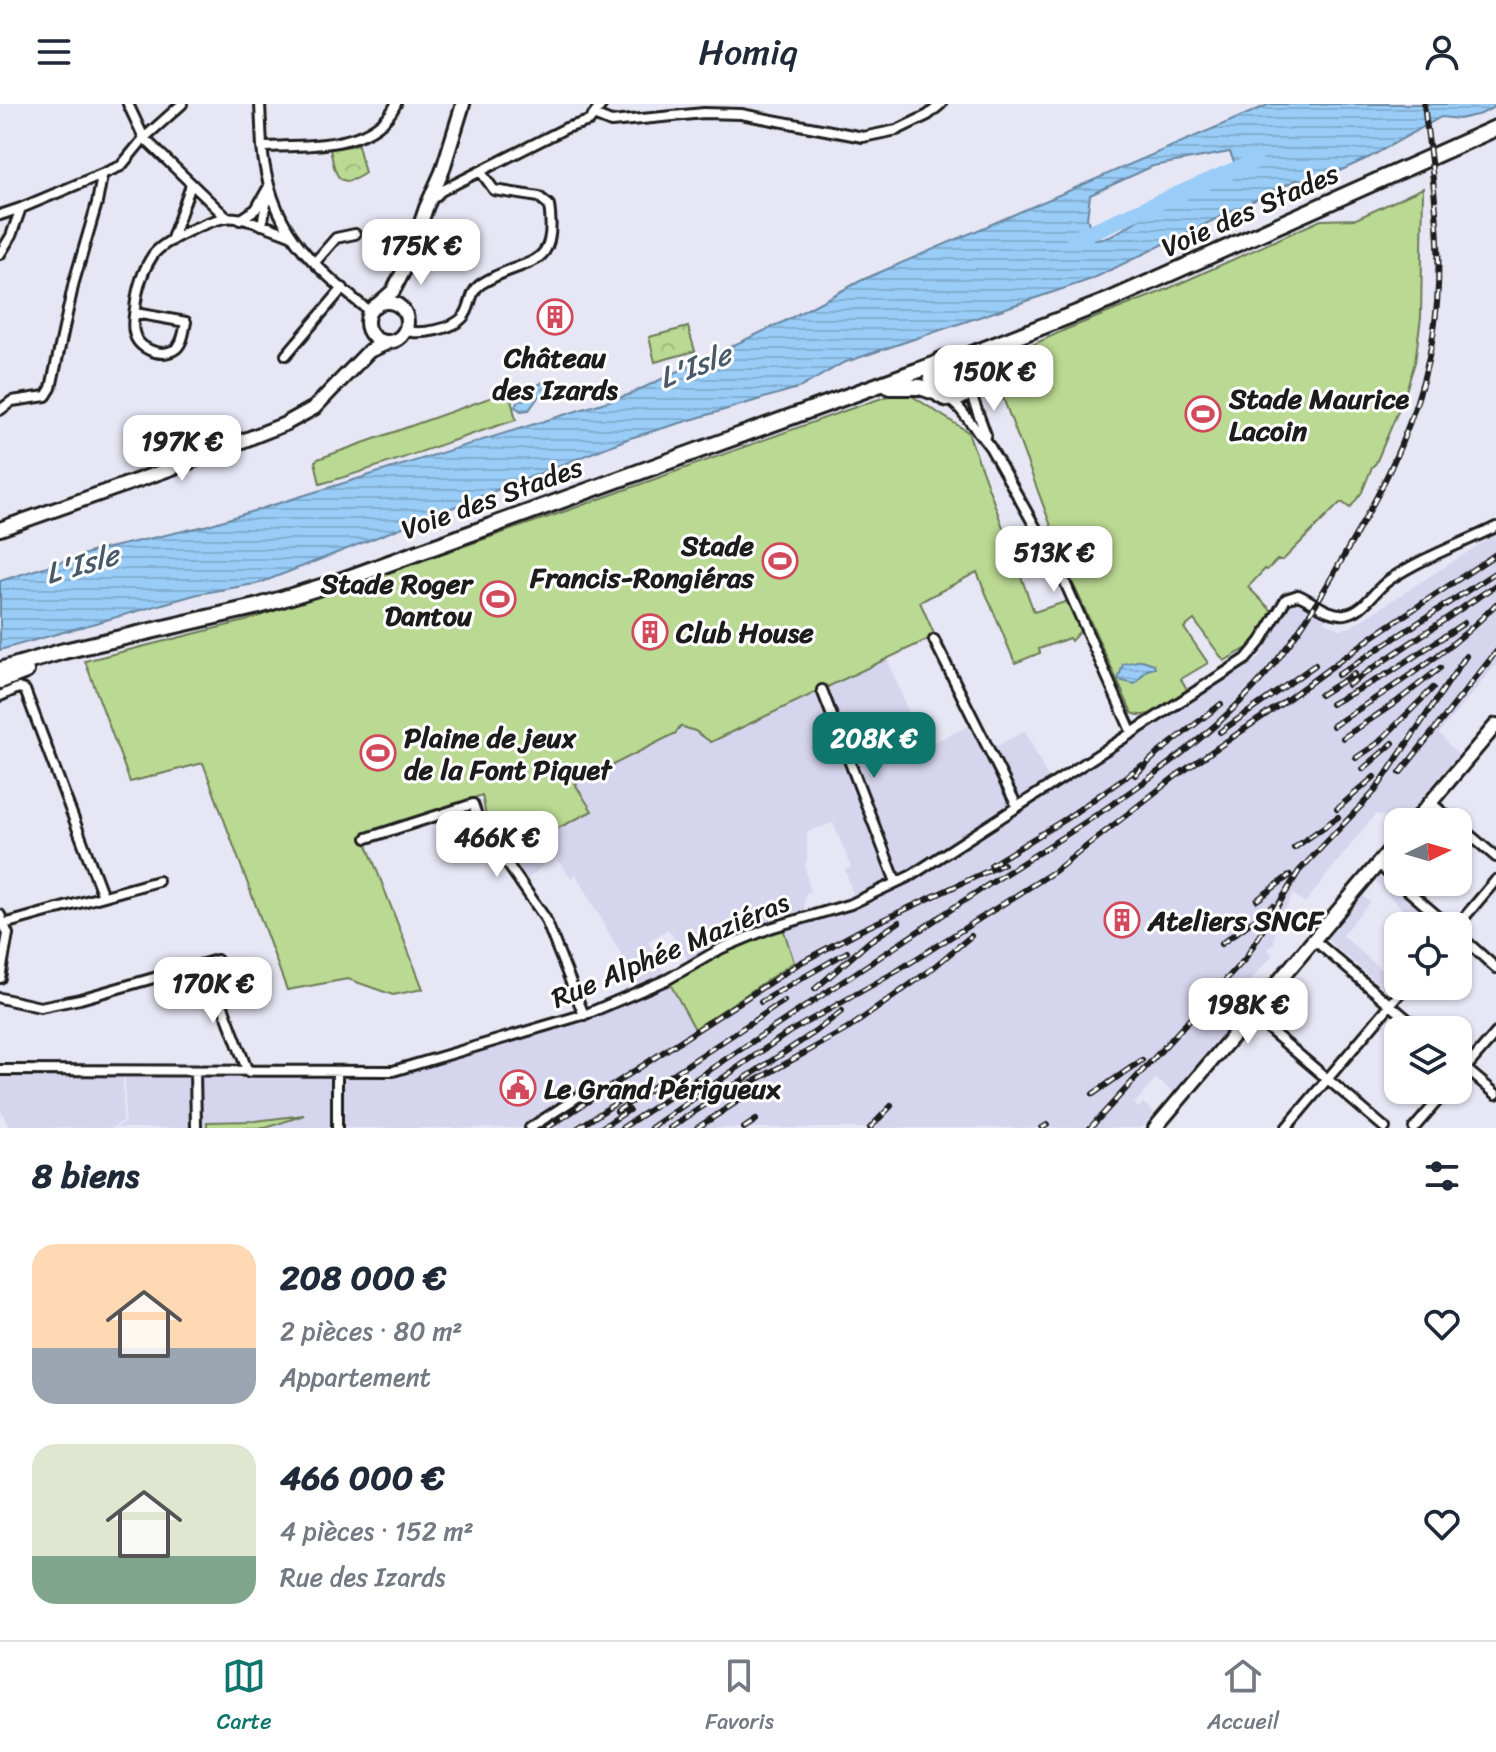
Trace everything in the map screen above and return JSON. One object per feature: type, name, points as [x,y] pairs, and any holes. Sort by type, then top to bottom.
[{"type":"main road","points":[[333,389],[362,345],[374,308],[393,291],[407,264],[455,104]]},
{"type":"main road","points":[[426,208],[442,172],[463,104]]},
{"type":"main road","name":"Voie des Stades","points":[[959,359],[1190,266],[1496,128]]},
{"type":"main road","points":[[0,529],[259,435],[314,408],[369,351],[399,338],[405,330],[403,310],[407,264]]},
{"type":"main road","points":[[374,308],[391,303],[403,310]]},
{"type":"main road","points":[[367,326],[373,336],[389,342]]},
{"type":"main road","name":"Voie des Stades","points":[[972,381],[979,368],[994,353],[1022,333]]},
{"type":"main road","points":[[944,359],[959,359],[969,366],[972,381],[965,394],[943,396],[931,376],[936,364],[944,359]]},
{"type":"main road","name":"Voie des Stades","points":[[0,670],[64,651],[259,606],[348,578],[936,364]]},
{"type":"main road","name":"Voie des Stades","points":[[858,393],[907,386],[920,387],[943,396]]},
{"type":"main road","name":"Voie des Stades","points":[[0,681],[138,635]]},
{"type":"main road","points":[[1425,808],[1496,725]]},
{"type":"main road","points":[[1155,1128],[1384,857]]},
{"type":"street","points":[[128,104],[144,138],[227,218]]},
{"type":"street","points":[[0,215],[121,166],[144,138],[182,104]]},
{"type":"street","points":[[260,104],[268,188],[290,235],[343,288],[374,308]]},
{"type":"street","points":[[262,147],[346,141],[366,135],[380,125],[396,104]]},
{"type":"street","points":[[426,208],[441,191],[566,128],[584,124],[596,116],[602,104]]},
{"type":"street","points":[[596,116],[611,122],[704,113],[741,114],[863,137],[897,130],[928,115],[941,104]]},
{"type":"street","points":[[405,330],[421,333],[459,321],[467,310],[470,297],[481,284],[541,256],[550,236],[549,205],[539,197],[494,190],[481,172]]},
{"type":"street","points":[[0,410],[12,401],[46,396],[51,388],[74,282],[102,176]]},
{"type":"street","points":[[171,241],[191,185]]},
{"type":"street","points":[[240,220],[256,209],[268,188]]},
{"type":"street","points":[[262,225],[268,188]]},
{"type":"street","points":[[0,254],[11,236],[21,208]]},
{"type":"street","points":[[135,313],[186,322],[182,341],[174,350],[158,352],[146,349],[133,331],[138,285],[154,253],[191,230],[227,218],[290,235]]},
{"type":"street","points":[[315,262],[336,238],[355,234]]},
{"type":"street","points":[[286,355],[343,288]]},
{"type":"street","points":[[972,381],[973,401],[990,447]]},
{"type":"street","points":[[943,396],[960,409],[990,447],[1071,591],[1132,733]]},
{"type":"street","name":"Rue Alphée Maziéras","points":[[0,1070],[393,1071],[584,1015],[668,979],[722,948],[770,928],[851,904],[934,862],[1246,659],[1261,641],[1286,599],[1298,595],[1340,614],[1356,610],[1384,583],[1402,571],[1496,527]]},
{"type":"street","points":[[934,640],[1017,806]]},
{"type":"street","points":[[0,696],[18,688],[25,690],[103,896]]},
{"type":"street","points":[[822,690],[896,882]]},
{"type":"street","points":[[1430,802],[1437,808]]},
{"type":"street","points":[[367,838],[473,804],[480,824],[545,918],[584,1015]]},
{"type":"street","points":[[1472,837],[1496,857]]},
{"type":"street","points":[[1378,864],[1384,869]]},
{"type":"street","points":[[1469,912],[1496,880]]},
{"type":"street","points":[[0,978],[8,934],[2,920],[158,881]]},
{"type":"street","points":[[1414,896],[1433,912]]},
{"type":"street","points":[[1314,940],[1403,1016]]},
{"type":"street","points":[[1472,947],[1496,968]]},
{"type":"street","points":[[0,998],[40,1007],[80,999],[217,960]]},
{"type":"street","points":[[183,970],[205,974],[215,985],[248,1072]]},
{"type":"street","points":[[1286,1128],[1394,1000]]},
{"type":"street","points":[[1251,1014],[1385,1128]]},
{"type":"street","points":[[1472,1056],[1496,1033]]},
{"type":"street","points":[[195,1071],[196,1128]]},
{"type":"street","points":[[334,1127],[337,1072]]},
{"type":"street","points":[[1472,1074],[1496,1094]]},
{"type":"street","points":[[530,1128],[584,1093]]},
{"type":"street","points":[[1414,1128],[1435,1104]]},
{"type":"shaded area","points":[[1496,534],[1496,665],[1439,733],[1458,755],[1413,808],[1384,808],[1384,816],[1375,814],[1305,903],[1293,894],[1275,932],[1274,944],[1268,949],[1272,956],[1214,1022],[1224,1031],[1173,1092],[1156,1079],[1134,1104],[1139,1108],[1143,1103],[1155,1113],[1142,1128],[116,1128],[125,1122],[125,1076],[405,1075],[586,1018],[669,982],[694,1029],[783,928],[876,901],[1253,663],[1260,657],[1293,603],[1301,602],[1339,629],[1349,628]]},
{"type":"shaded area","points":[[887,658],[922,747],[971,725],[985,752],[1025,731],[1049,780],[927,860],[854,897],[845,870],[851,867],[833,823],[807,832],[805,866],[810,892],[805,894],[804,909],[807,912],[751,928],[689,961],[668,929],[648,942],[665,974],[639,987],[576,874],[571,878],[555,856],[524,882],[507,854],[592,811],[575,784],[676,733],[680,726],[712,742]]},
{"type":"shaded area","points":[[1381,875],[1384,878],[1384,891],[1375,882]]},
{"type":"shaded area","points":[[1363,896],[1370,902],[1342,935],[1384,972],[1384,988],[1326,939]]},
{"type":"shaded area","points":[[1389,896],[1405,896],[1424,912],[1406,912]]},
{"type":"shaded area","points":[[0,1075],[123,1075],[123,1121],[112,1128],[9,1128],[0,1108]]},
{"type":"green space","points":[[358,145],[365,173],[356,179],[343,180],[336,172],[330,149]]},
{"type":"green space","name":"Stade Maurice Lacoin","points":[[1423,188],[1421,317],[1415,362],[1404,397],[1362,492],[1350,508],[1340,503],[1283,560],[1277,560],[1265,569],[1248,587],[1273,612],[1256,643],[1224,661],[1194,620],[1184,628],[1208,663],[1181,679],[1188,691],[1168,705],[1147,715],[1132,713],[1070,577],[992,368],[1010,355],[1067,329],[1163,291],[1321,220],[1356,219]]},
{"type":"green space","points":[[688,327],[695,351],[655,362],[649,337]]},
{"type":"green space","points":[[509,391],[516,420],[320,484],[315,461],[318,459]]},
{"type":"green space","points":[[900,395],[912,396],[968,432],[1034,612],[1068,601],[1081,630],[1071,641],[1069,638],[1039,649],[1040,653],[1015,663],[977,572],[920,602],[935,636],[711,742],[695,731],[680,726],[676,733],[575,784],[592,811],[507,854],[488,827],[482,795],[364,837],[423,989],[393,995],[348,979],[287,990],[203,763],[130,782],[85,661],[245,621],[569,510],[844,411]]},
{"type":"green space","points":[[783,928],[794,962],[695,1029],[669,982],[723,951]]},
{"type":"green space","points":[[304,1115],[266,1128],[207,1128],[207,1122],[255,1121]]},
{"type":"water","points":[[1270,104],[1496,104],[1481,114],[1459,119],[1441,117],[1370,157],[1322,179],[1294,181],[1092,279],[843,363],[801,387],[630,438],[260,583],[198,594],[0,650],[0,581],[95,551],[205,526],[628,395],[783,322],[862,280]],"holes":[[[1230,152],[1239,174],[1149,213],[1110,237],[1094,239],[1087,218],[1090,195],[1153,166]]]},
{"type":"water","points":[[547,380],[559,389],[558,393],[539,396],[529,410],[521,411],[515,407],[518,401],[531,397],[536,386]]},
{"type":"water","points":[[1142,660],[1154,664],[1155,668],[1147,670],[1135,684],[1118,680],[1123,664]]},
{"type":"waterway","name":"L'Isle","points":[[1074,239],[1255,161]]},
{"type":"railway","points":[[622,1128],[1162,769],[1234,707],[1279,658],[1313,608],[1368,514],[1403,440],[1428,363],[1437,307],[1438,249],[1424,104]]},
{"type":"railway","points":[[651,1128],[789,1032],[897,971],[1055,871],[1176,776],[1372,637],[1496,554]]},
{"type":"railway","points":[[1338,675],[1496,572]]},
{"type":"railway","points":[[1348,685],[1496,585]]},
{"type":"railway","points":[[1333,726],[1439,655],[1496,604]]},
{"type":"railway","points":[[1331,704],[1391,672],[1464,623]]},
{"type":"railway","points":[[1400,773],[1496,652]]},
{"type":"railway","points":[[1090,1128],[1245,959],[1299,871],[1375,791],[1466,656]]},
{"type":"railway","points":[[1220,732],[1315,665]]},
{"type":"railway","points":[[1343,738],[1440,668]]},
{"type":"railway","points":[[1320,695],[1354,674]]},
{"type":"railway","points":[[1356,758],[1377,744],[1433,688]]},
{"type":"railway","points":[[1135,775],[1221,704]]},
{"type":"railway","points":[[1363,769],[1393,743]]},
{"type":"railway","points":[[991,865],[1067,818],[1141,766]]},
{"type":"railway","points":[[1337,809],[1374,777]]},
{"type":"railway","points":[[1294,848],[1338,817]]},
{"type":"railway","points":[[547,1128],[798,964],[861,930],[1003,864]]},
{"type":"railway","points":[[1257,900],[1290,875]]},
{"type":"railway","points":[[1221,944],[1273,906]]},
{"type":"railway","points":[[815,989],[870,941],[899,922]]},
{"type":"railway","points":[[744,1087],[849,1028],[928,972],[971,936]]},
{"type":"railway","points":[[761,1002],[847,952]]},
{"type":"railway","points":[[617,1111],[784,1001]]},
{"type":"railway","points":[[670,1128],[842,1011]]},
{"type":"railway","points":[[1093,1094],[1142,1060]]},
{"type":"railway","points":[[697,1128],[761,1086]]},
{"type":"railway","points":[[578,1128],[625,1097]]},
{"type":"railway","points":[[870,1128],[891,1106]]},
{"type":"railway","points":[[601,1128],[629,1110]]},
{"type":"railway","points":[[744,1128],[756,1120]]},
{"type":"railway","points":[[1042,1128],[1047,1125]]},
{"type":"place","name":"Château des Izards","points":[[555,317]]},
{"type":"place","name":"Stade Maurice Lacoin","points":[[1203,414]]},
{"type":"place","name":"Stade Francis-Rongiéras","points":[[780,561]]},
{"type":"place","name":"Stade Roger Dantou","points":[[498,599]]},
{"type":"place","name":"Club House","points":[[650,632]]},
{"type":"place","name":"Plaine de jeux de la Font Piquet","points":[[378,753]]},
{"type":"place","name":"Ateliers SNCF","points":[[1122,920]]},
{"type":"place","name":"Le Grand Périgueux","points":[[518,1088]]}]
